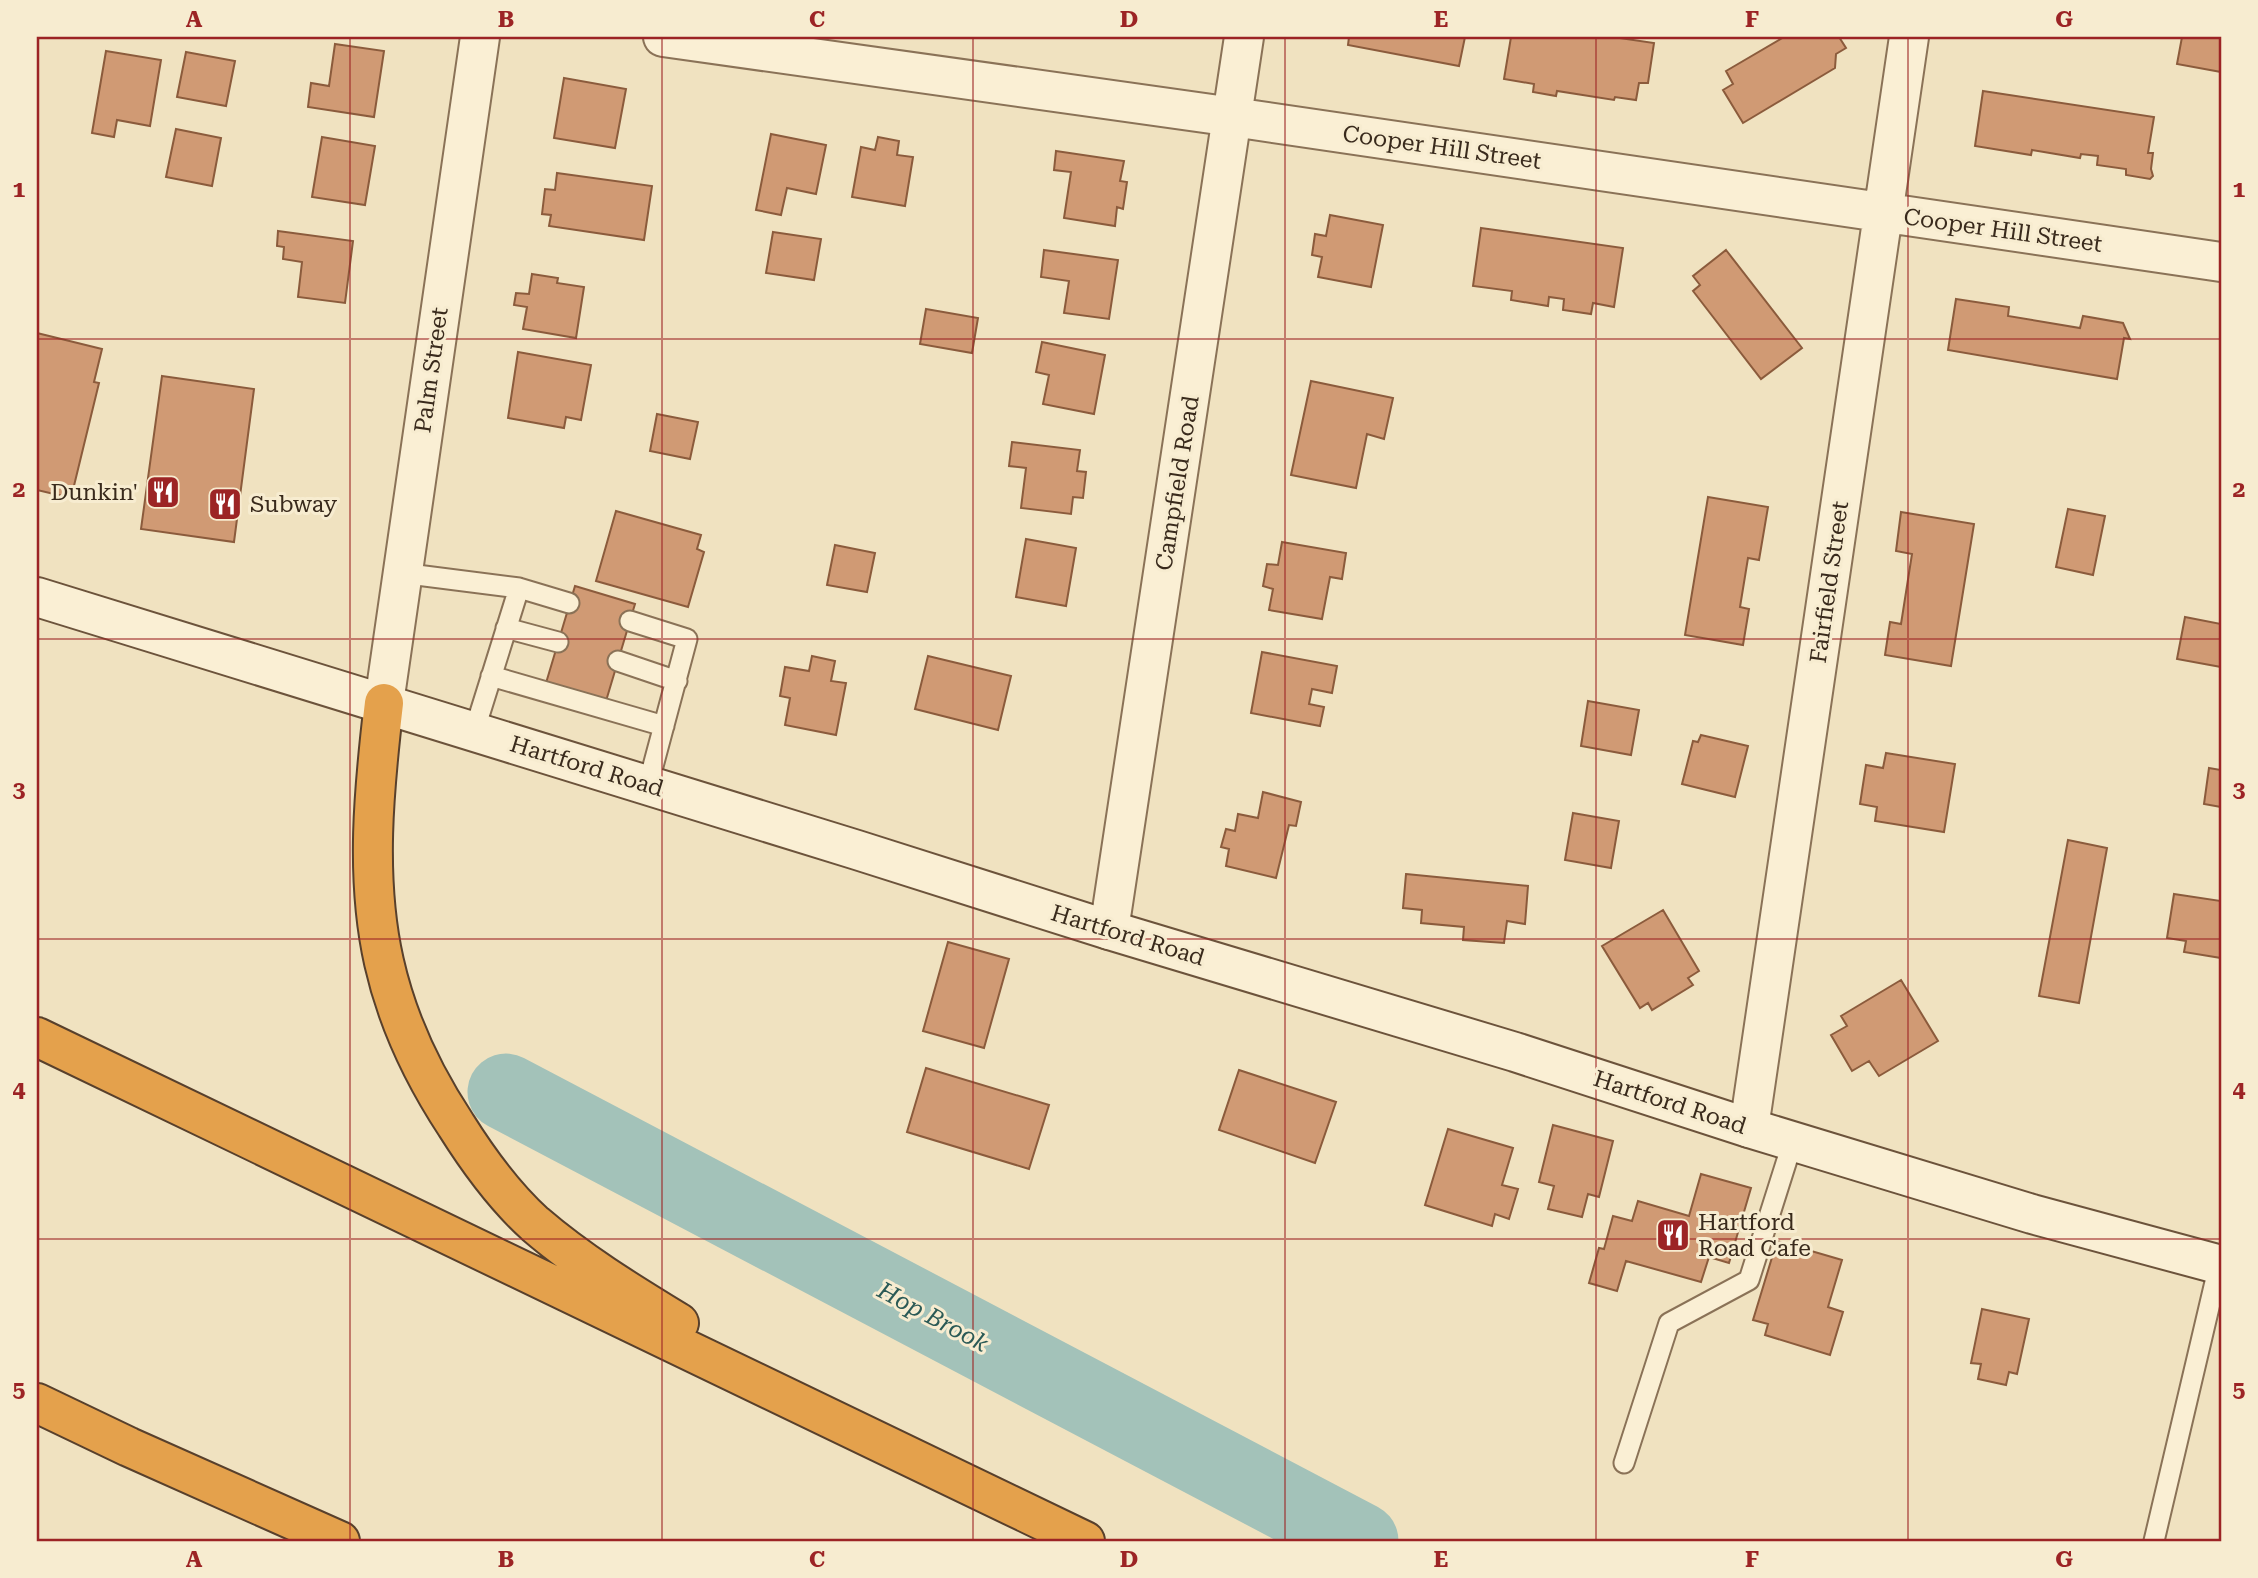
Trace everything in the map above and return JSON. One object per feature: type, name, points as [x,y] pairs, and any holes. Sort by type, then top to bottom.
[{"type":"highway","points":[[384,703],[374,833],[379,935],[393,996],[403,1024],[430,1081],[458,1129],[517,1206],[554,1240],[601,1274],[851,1429]]},
{"type":"highway","points":[[37,1037],[1085,1541]]},
{"type":"highway","points":[[37,1402],[129,1447],[340,1541]]},
{"type":"street","name":"Palm Street","points":[[384,703],[480,37]]},
{"type":"street","name":"Cooper Hill Street","points":[[663,37],[1233,117],[2221,262]]},
{"type":"street","name":"Campfield Road","points":[[1108,930],[1244,37]]},
{"type":"street","name":"Fairfield Street","points":[[1749,1128],[1909,37]]},
{"type":"street","name":"Hartford Road","points":[[37,597],[1108,930],[1515,1052],[1749,1128],[2032,1214],[2220,1265]]},
{"type":"lane","points":[[401,573],[519,588],[569,603]]},
{"type":"lane","points":[[474,732],[519,588]]},
{"type":"lane","points":[[630,621],[687,639],[648,785]]},
{"type":"lane","points":[[506,628],[558,642]]},
{"type":"lane","points":[[618,661],[677,681]]},
{"type":"lane","points":[[491,676],[664,726]]},
{"type":"lane","points":[[1623,1463],[1669,1323],[1749,1280],[1793,1141]]},
{"type":"lane","points":[[2154,1541],[2220,1265]]},
{"type":"building","points":[[1349,37],[1465,37],[1459,66],[1348,45]]},
{"type":"building","points":[[1511,37],[1613,37],[1654,43],[1648,83],[1639,83],[1636,100],[1615,97],[1614,100],[1557,91],[1556,96],[1533,92],[1534,84],[1504,79]]},
{"type":"building","points":[[1784,37],[1839,37],[1846,48],[1836,54],[1835,68],[1743,123],[1723,90],[1733,84],[1726,71]]},
{"type":"building","points":[[2182,37],[2221,37],[2221,72],[2177,64]]},
{"type":"building","points":[[335,44],[384,51],[374,117],[308,107],[311,83],[329,86]]},
{"type":"building","points":[[106,51],[161,60],[150,126],[117,120],[114,137],[92,133]]},
{"type":"building","points":[[186,52],[235,61],[226,106],[177,97]]},
{"type":"building","points":[[564,78],[626,89],[615,148],[554,138]]},
{"type":"building","points":[[1983,91],[2154,117],[2148,153],[2153,153],[2153,176],[2150,179],[2126,175],[2126,169],[2097,165],[2098,156],[2081,154],[2080,158],[2032,150],[2031,155],[1975,146]]},
{"type":"building","points":[[176,129],[221,138],[212,186],[166,177]]},
{"type":"building","points":[[771,134],[826,145],[816,194],[787,188],[781,215],[756,210]]},
{"type":"building","points":[[322,137],[375,146],[365,205],[312,197]]},
{"type":"building","points":[[878,137],[899,141],[897,155],[913,157],[905,206],[852,197],[861,147],[875,150]]},
{"type":"building","points":[[1056,151],[1124,161],[1120,181],[1127,182],[1123,209],[1117,207],[1115,226],[1064,218],[1071,172],[1054,170]]},
{"type":"building","points":[[557,173],[652,186],[644,240],[549,226],[551,215],[542,214],[545,189],[555,190]]},
{"type":"building","points":[[1330,215],[1383,225],[1371,287],[1318,277],[1322,257],[1312,255],[1315,234],[1326,236]]},
{"type":"building","points":[[1481,228],[1623,248],[1614,307],[1593,303],[1591,314],[1563,310],[1564,299],[1549,297],[1548,306],[1511,300],[1512,291],[1473,286]]},
{"type":"building","points":[[278,231],[353,241],[345,303],[298,297],[302,262],[283,259],[284,247],[277,246]]},
{"type":"building","points":[[773,232],[821,239],[814,280],[766,273]]},
{"type":"building","points":[[1044,250],[1118,260],[1109,319],[1064,313],[1069,281],[1041,277]]},
{"type":"building","points":[[1726,250],[1802,348],[1761,379],[1693,291],[1700,285],[1693,276]]},
{"type":"building","points":[[532,274],[558,278],[557,283],[584,287],[576,338],[523,329],[527,307],[514,305],[516,293],[529,294]]},
{"type":"building","points":[[1956,299],[2009,307],[2008,316],[2080,328],[2083,316],[2123,323],[2130,339],[2124,338],[2117,379],[1948,350]]},
{"type":"building","points":[[926,309],[978,318],[972,353],[920,344]]},
{"type":"building","points":[[37,333],[102,349],[94,382],[99,383],[71,498],[37,490]]},
{"type":"building","points":[[1042,342],[1105,355],[1094,414],[1043,404],[1049,375],[1036,372]]},
{"type":"building","points":[[518,352],[591,365],[581,420],[566,417],[564,428],[508,418]]},
{"type":"building","points":[[162,376],[254,389],[234,542],[141,529]]},
{"type":"building","points":[[1311,381],[1393,398],[1384,439],[1367,434],[1356,488],[1291,475]]},
{"type":"building","points":[[657,414],[698,422],[690,459],[650,451]]},
{"type":"building","points":[[1012,442],[1080,450],[1077,471],[1086,472],[1083,498],[1073,497],[1071,514],[1021,508],[1026,468],[1009,466]]},
{"type":"building","points":[[1708,497],[1768,507],[1759,560],[1748,558],[1740,607],[1749,609],[1743,645],[1685,635]]},
{"type":"building","points":[[2068,509],[2105,516],[2093,575],[2056,567]]},
{"type":"building","points":[[616,511],[701,535],[697,549],[704,552],[688,607],[596,581]]},
{"type":"building","points":[[1901,512],[1974,524],[1951,666],[1885,655],[1890,622],[1901,624],[1912,554],[1896,551]]},
{"type":"building","points":[[1026,539],[1076,548],[1066,606],[1016,597]]},
{"type":"building","points":[[1282,542],[1346,553],[1342,579],[1330,577],[1322,619],[1269,610],[1273,589],[1263,586],[1267,564],[1278,565]]},
{"type":"building","points":[[835,545],[875,553],[867,592],[827,585]]},
{"type":"building","points":[[575,586],[635,604],[606,701],[546,683]]},
{"type":"building","points":[[2185,617],[2221,624],[2221,667],[2177,659]]},
{"type":"building","points":[[1262,652],[1337,666],[1332,693],[1312,689],[1309,704],[1324,707],[1320,726],[1251,713]]},
{"type":"building","points":[[812,656],[835,661],[831,681],[846,683],[836,735],[785,725],[790,698],[780,696],[785,667],[809,671]]},
{"type":"building","points":[[928,656],[1011,676],[998,730],[915,709]]},
{"type":"building","points":[[1588,701],[1639,710],[1631,755],[1581,746]]},
{"type":"building","points":[[1701,735],[1748,746],[1735,797],[1682,784],[1693,741],[1698,742]]},
{"type":"building","points":[[1886,753],[1955,764],[1944,832],[1875,821],[1877,807],[1860,804],[1866,765],[1883,768]]},
{"type":"building","points":[[2209,768],[2221,770],[2221,807],[2204,804]]},
{"type":"building","points":[[1263,792],[1301,802],[1296,826],[1289,825],[1276,878],[1226,866],[1229,849],[1221,847],[1226,829],[1235,831],[1238,814],[1258,818]]},
{"type":"building","points":[[1573,813],[1619,821],[1611,868],[1565,860]]},
{"type":"building","points":[[2068,840],[2107,848],[2079,1003],[2039,996]]},
{"type":"building","points":[[1406,874],[1528,886],[1525,924],[1507,921],[1504,943],[1463,940],[1464,927],[1421,923],[1422,910],[1403,908]]},
{"type":"building","points":[[2174,894],[2221,901],[2221,958],[2184,952],[2186,941],[2167,938]]},
{"type":"building","points":[[1663,910],[1699,971],[1688,978],[1693,985],[1652,1010],[1648,1003],[1640,1008],[1602,946]]},
{"type":"building","points":[[948,942],[1009,959],[984,1048],[923,1031]]},
{"type":"building","points":[[1901,980],[1938,1041],[1879,1076],[1869,1061],[1852,1071],[1831,1035],[1847,1026],[1841,1016]]},
{"type":"building","points":[[926,1068],[1049,1105],[1029,1169],[907,1132]]},
{"type":"building","points":[[1239,1070],[1336,1102],[1315,1163],[1219,1130]]},
{"type":"building","points":[[1553,1125],[1613,1141],[1599,1197],[1588,1194],[1582,1217],[1548,1209],[1554,1186],[1539,1182]]},
{"type":"building","points":[[1448,1129],[1513,1148],[1502,1185],[1518,1189],[1509,1219],[1495,1214],[1492,1226],[1425,1205]]},
{"type":"building","name":"Hartford Road Cafe","points":[[1701,1174],[1751,1188],[1729,1263],[1709,1257],[1701,1282],[1626,1261],[1617,1291],[1589,1283],[1599,1248],[1604,1249],[1613,1216],[1632,1221],[1638,1201],[1689,1216]]},
{"type":"building","points":[[1777,1241],[1842,1260],[1828,1307],[1843,1312],[1830,1355],[1765,1335],[1768,1324],[1753,1320]]},
{"type":"building","points":[[1982,1309],[2029,1319],[2017,1374],[2009,1372],[2006,1385],[1978,1379],[1981,1364],[1971,1363]]},
{"type":"waterway","name":"Hop Brook","points":[[506,1092],[1360,1541]]},
{"type":"place","name":"Dunkin'","points":[[163,492]]},
{"type":"place","name":"Subway","points":[[225,504]]},
{"type":"place","name":"Hartford Road Cafe","points":[[1673,1235]]}]
